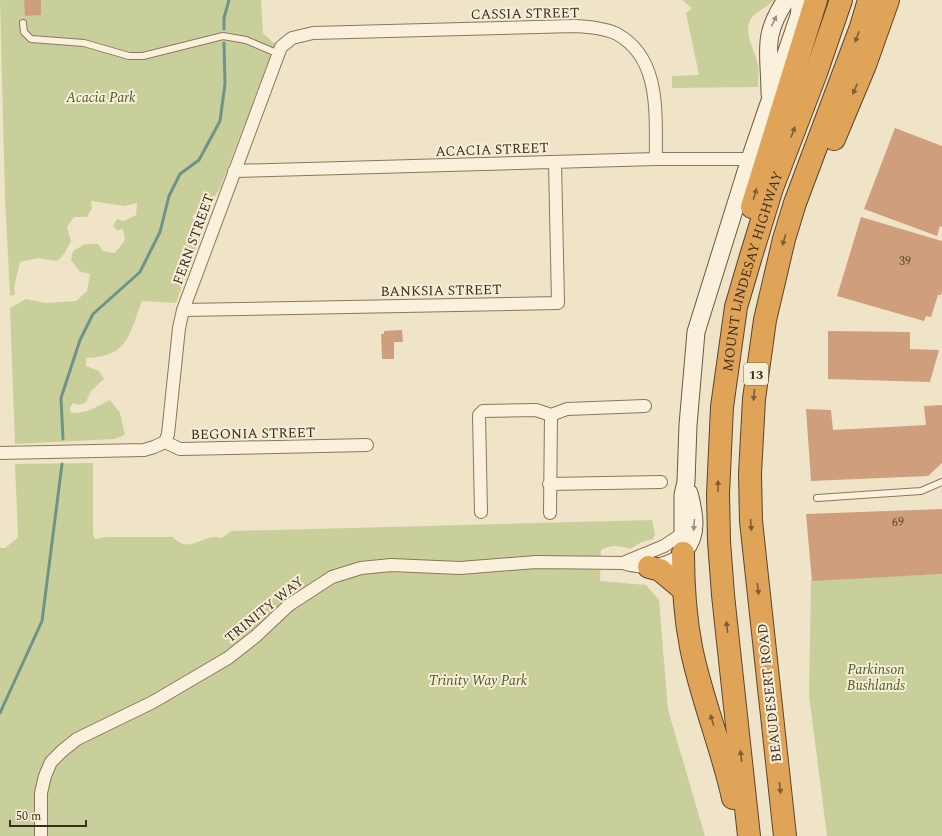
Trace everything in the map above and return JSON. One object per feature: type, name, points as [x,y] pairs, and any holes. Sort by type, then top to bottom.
[{"type":"highway","points":[[736,307],[735,287],[752,204],[816,0]]},
{"type":"highway","name":"MOUNT LINDESAY HIGHWAY","points":[[754,550],[750,474],[751,436],[758,361],[773,281],[795,203],[795,166],[841,0]]},
{"type":"highway","name":"MOUNT LINDESAY HIGHWAY","points":[[749,829],[720,553],[718,494],[720,422],[727,361],[736,307],[760,226],[795,166],[850,56],[869,0]]},
{"type":"highway","points":[[795,203],[816,182],[865,65],[888,0]]},
{"type":"highway","points":[[682,544],[684,590],[694,660],[722,752],[733,798],[749,829]]},
{"type":"highway","name":"BEAUDESERT ROAD","points":[[754,550],[785,836]]},
{"type":"highway","points":[[649,567],[660,570],[684,590]]},
{"type":"street","points":[[770,98],[767,44],[772,25],[786,0]]},
{"type":"street","points":[[682,544],[693,536],[695,520],[686,482],[688,425],[696,332],[750,159],[799,16],[801,0]]},
{"type":"street","name":"CASSIA STREET","points":[[278,54],[281,47],[292,38],[313,34],[575,26],[599,28],[617,34],[637,50],[649,69],[654,93],[656,159]]},
{"type":"street","points":[[767,44],[776,45],[791,39]]},
{"type":"street","name":"FERN STREET","points":[[165,442],[168,434],[179,328],[184,310],[278,54]]},
{"type":"street","name":"ACACIA STREET","points":[[234,171],[656,159],[750,159]]},
{"type":"street","name":"BANKSIA STREET","points":[[184,310],[558,303],[555,162]]},
{"type":"street","points":[[481,512],[479,415],[483,411],[536,410],[551,415],[567,409],[645,406]]},
{"type":"street","points":[[550,513],[549,484],[551,415]]},
{"type":"street","points":[[0,454],[144,450],[165,442]]},
{"type":"street","name":"BEGONIA STREET","points":[[165,442],[180,449],[367,445]]},
{"type":"street","points":[[549,484],[661,482]]},
{"type":"street","name":"TRINITY WAY","points":[[623,563],[664,546],[682,544]]},
{"type":"street","name":"TRINITY WAY","points":[[41,836],[42,787],[51,762],[62,750],[77,739],[153,702],[228,658],[256,636],[289,604],[332,577],[361,568],[390,565],[460,568],[536,562],[623,563],[636,567],[649,567],[669,562],[682,544]]},
{"type":"lane","points":[[23,23],[24,32],[31,39],[84,43],[129,56],[143,56],[223,36],[246,40],[278,54]]},
{"type":"lane","points":[[817,498],[921,491],[942,482]]},
{"type":"green space","name":"Acacia Park","points":[[0,0],[261,0],[263,33],[275,44],[220,188],[208,207],[192,216],[200,237],[176,303],[142,301],[130,334],[125,342],[111,353],[100,357],[86,358],[86,366],[99,371],[104,379],[91,391],[86,402],[79,405],[73,403],[70,408],[71,413],[87,411],[110,400],[120,413],[125,435],[115,439],[15,444],[10,308],[26,299],[46,303],[76,301],[87,291],[90,274],[79,271],[71,260],[73,251],[85,244],[98,244],[103,251],[115,253],[125,240],[123,229],[117,230],[113,226],[117,219],[124,221],[136,215],[137,203],[125,206],[91,201],[92,208],[87,217],[74,217],[67,227],[71,241],[64,254],[57,261],[38,258],[20,262],[14,288],[15,295],[10,296],[5,198]]},
{"type":"green space","points":[[682,0],[774,0],[754,15],[748,27],[748,33],[758,65],[758,87],[672,88],[672,76],[699,75],[686,13],[692,8]]},
{"type":"green space","name":"Trinity Way Park","points":[[93,463],[93,534],[95,539],[106,537],[173,537],[179,542],[191,544],[209,538],[222,538],[231,531],[652,520],[655,534],[653,539],[642,542],[630,549],[616,546],[601,550],[600,581],[646,585],[659,600],[668,710],[705,836],[0,836],[0,548],[5,548],[18,537],[15,464]]},
{"type":"green space","name":"Parkinson Bushlands","points":[[942,574],[942,836],[827,836],[809,695],[811,580]]},
{"type":"building","points":[[24,0],[41,0],[41,15],[25,16]]},
{"type":"building","points":[[895,128],[942,146],[942,227],[940,226],[937,236],[864,209]]},
{"type":"building","points":[[861,217],[942,241],[942,291],[941,295],[938,295],[931,317],[926,316],[924,321],[837,296]]},
{"type":"building","points":[[402,330],[403,342],[394,342],[394,359],[382,359],[381,334],[384,334],[384,331]]},
{"type":"building","points":[[828,331],[910,332],[910,349],[939,350],[930,382],[828,379]]},
{"type":"building","points":[[942,405],[942,463],[928,476],[811,481],[806,409],[831,410],[833,430],[926,425],[924,406]]},
{"type":"building","points":[[942,509],[942,574],[812,581],[806,514]]},
{"type":"waterway","points":[[224,29],[224,18],[229,0]]},
{"type":"waterway","points":[[63,439],[61,398],[80,340],[93,314],[140,272],[160,232],[169,196],[180,174],[199,160],[220,121],[225,84],[224,43]]},
{"type":"waterway","points":[[0,713],[42,621],[62,464]]}]
